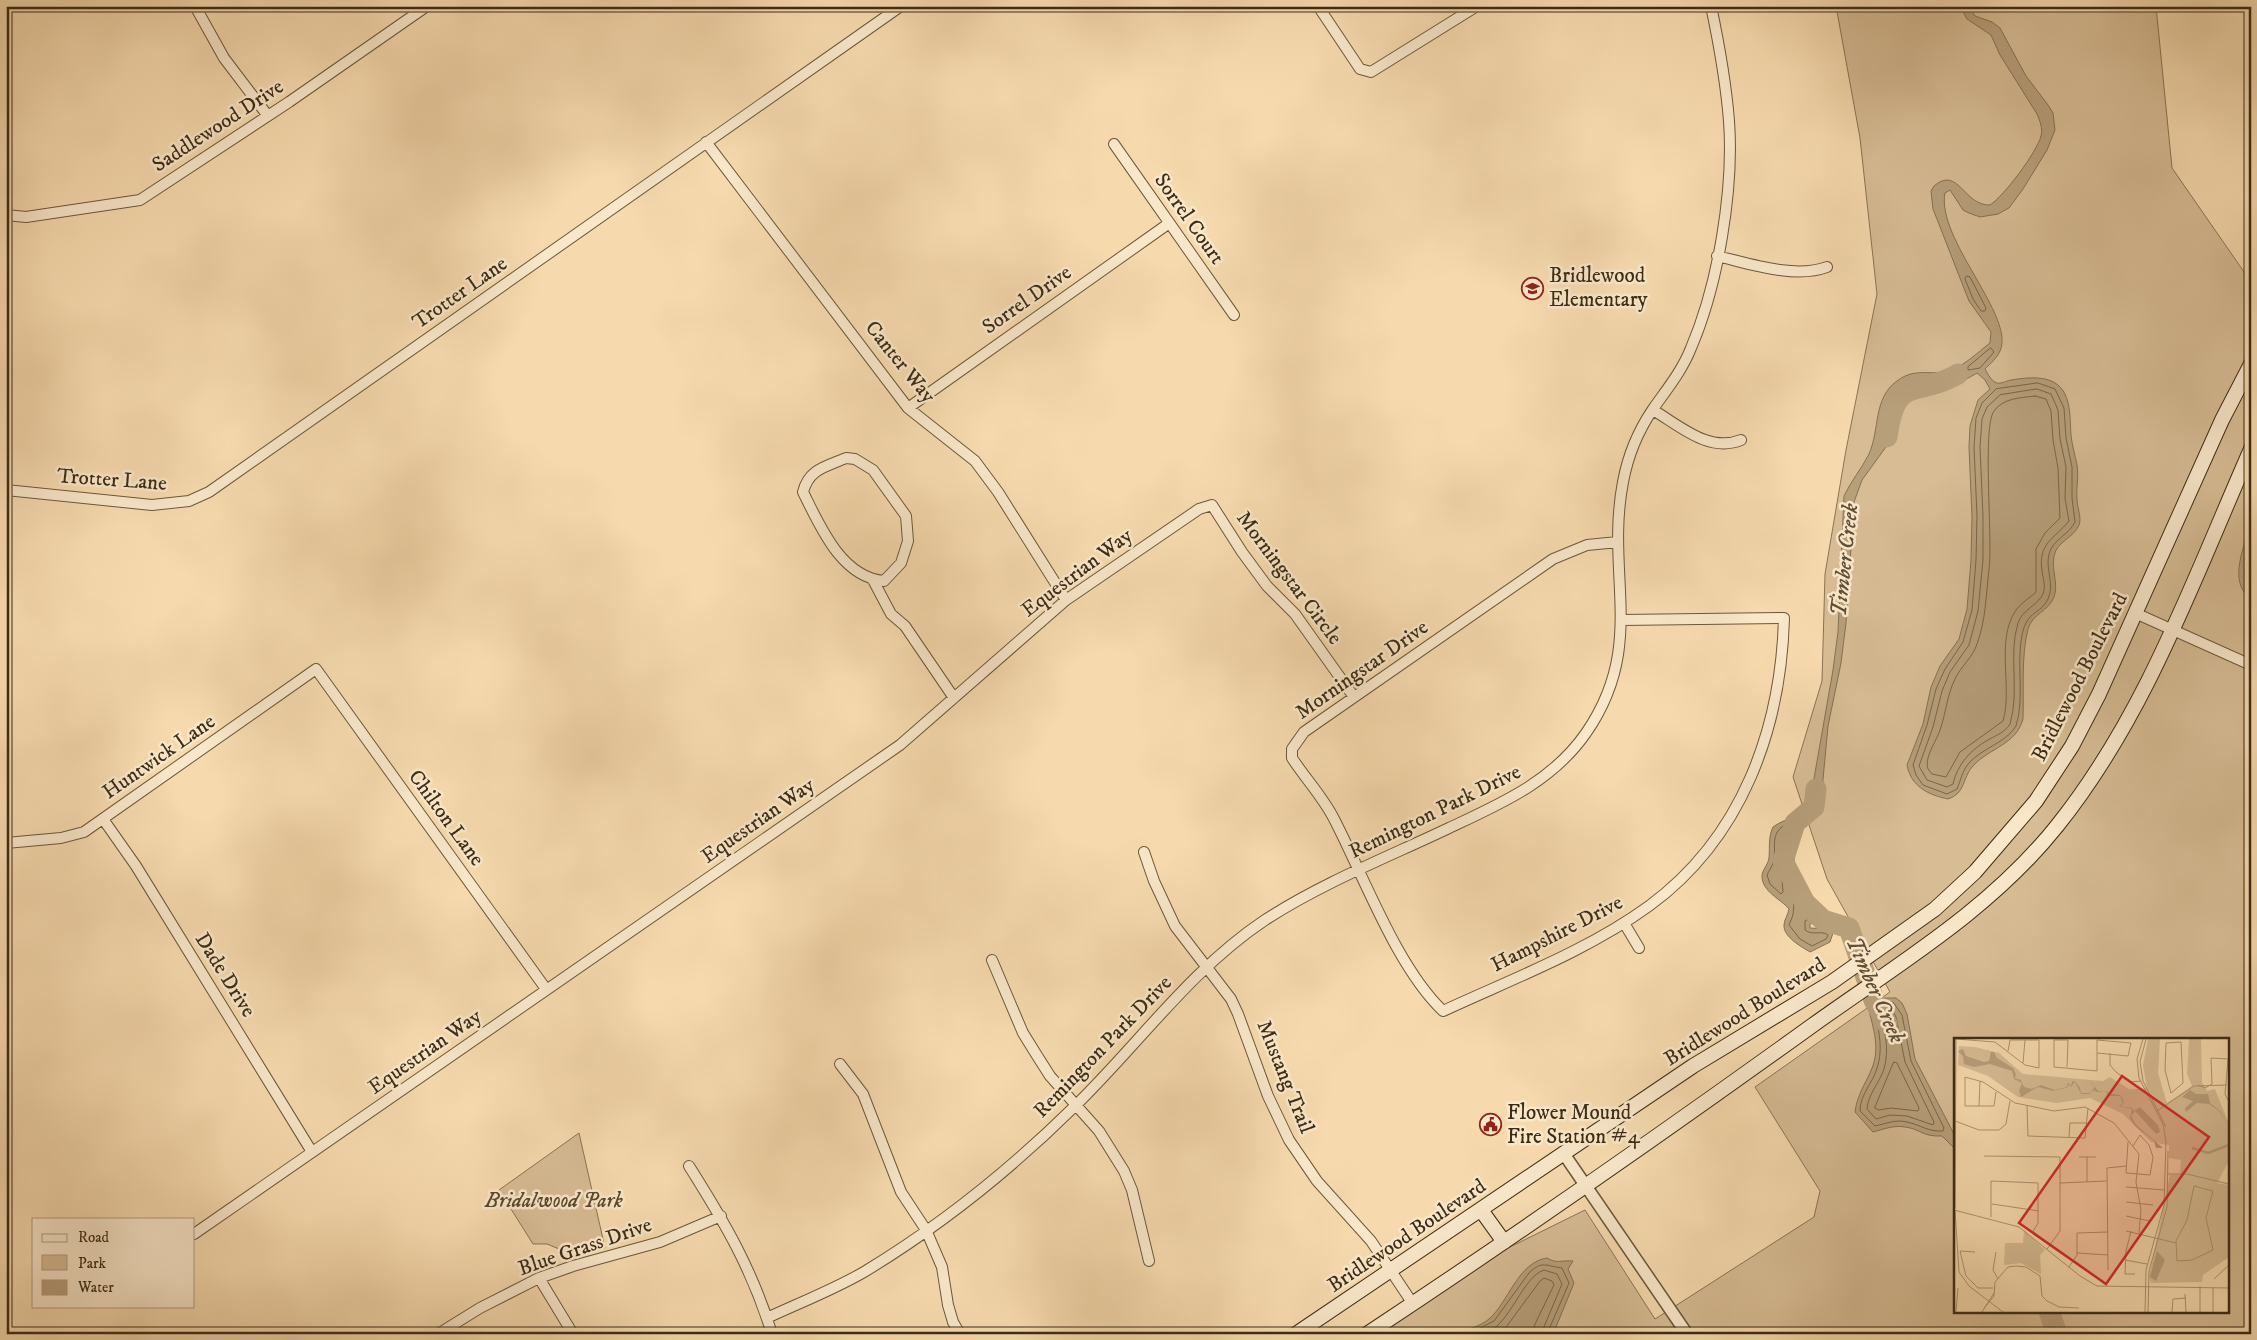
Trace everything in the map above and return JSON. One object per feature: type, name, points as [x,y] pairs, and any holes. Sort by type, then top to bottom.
[{"type":"main road","name":"Bridlewood Boulevard","points":[[1296,1334],[1736,1038],[1832,982],[1935,909],[1975,872],[2036,801],[2057,771],[2084,724],[2222,420],[2251,364]]},
{"type":"main road","points":[[1367,1334],[1587,1186],[1712,1099],[1850,999],[1909,959],[1987,898],[2056,827],[2109,754],[2134,708],[2171,629],[2251,449]]},
{"type":"main road","points":[[1481,1210],[1504,1242]]},
{"type":"street","points":[[195,6],[224,58],[268,116]]},
{"type":"street","name":"Saddlewood Drive","points":[[6,216],[26,217],[140,200],[268,116],[428,6]]},
{"type":"street","name":"Trotter Lane","points":[[6,490],[152,505],[189,501],[210,492],[901,6]]},
{"type":"street","points":[[1318,6],[1360,69],[1372,72],[1477,6]]},
{"type":"street","name":"Remington Park Drive","points":[[767,1318],[860,1274],[926,1230],[1013,1164],[1077,1104],[1183,990],[1267,919],[1360,870],[1502,803],[1544,778],[1587,732],[1607,694],[1617,666],[1622,620],[1618,542],[1619,505],[1624,476],[1633,445],[1679,371],[1692,346],[1705,311],[1718,256],[1726,195],[1729,122],[1721,54],[1711,6]]},
{"type":"street","name":"Canter Way","points":[[706,142],[908,408],[975,461],[998,492],[1066,600]]},
{"type":"street","name":"Sorrel Court","points":[[1114,144],[1168,224],[1234,315]]},
{"type":"street","name":"Sorrel Drive","points":[[908,408],[1168,224]]},
{"type":"street","points":[[1718,256],[1787,270],[1813,272],[1827,267]]},
{"type":"street","points":[[1653,410],[1704,440],[1716,444],[1729,445],[1742,440]]},
{"type":"street","points":[[873,580],[884,580],[902,563],[908,541],[906,516],[873,470],[856,459],[846,458],[812,472],[802,492],[822,530],[849,566],[873,580],[892,614],[905,626],[954,698]]},
{"type":"street","name":"Equestrian Way","points":[[195,1233],[900,745],[1066,600],[1189,515],[1212,504]]},
{"type":"street","name":"Morningstar Circle","points":[[1212,504],[1242,552],[1267,586],[1295,614],[1354,697]]},
{"type":"street","name":"Morningstar Drive","points":[[1443,1011],[1428,997],[1405,959],[1332,815],[1292,758],[1292,748],[1304,732],[1562,554],[1587,546],[1618,542]]},
{"type":"street","points":[[2135,614],[2251,665]]},
{"type":"street","name":"Hampshire Drive","points":[[1443,1011],[1594,940],[1650,905],[1693,866],[1714,840],[1748,785],[1772,720],[1783,648],[1784,618],[1622,620]]},
{"type":"street","name":"Huntwick Lane","points":[[8,841],[33,842],[84,832],[316,669]]},
{"type":"street","name":"Chilton Lane","points":[[316,669],[546,989]]},
{"type":"street","name":"Dade Drive","points":[[103,819],[136,866],[312,1152]]},
{"type":"street","name":"Mustang Trail","points":[[1144,852],[1166,908],[1187,944],[1231,999],[1268,1096],[1289,1140],[1317,1182],[1371,1241],[1413,1304]]},
{"type":"street","points":[[1624,923],[1639,948]]},
{"type":"street","points":[[992,960],[1027,1040],[1050,1076],[1077,1104],[1099,1132],[1124,1172],[1132,1190],[1149,1261]]},
{"type":"street","points":[[840,1064],[863,1094],[901,1192],[926,1230],[942,1267],[948,1305],[953,1322],[960,1334]]},
{"type":"street","points":[[1564,1154],[1687,1334]]},
{"type":"street","points":[[689,1166],[721,1216],[740,1251],[772,1334]]},
{"type":"street","name":"Blue Grass Drive","points":[[438,1334],[480,1308],[539,1278],[573,1266],[660,1242],[721,1216]]},
{"type":"street","points":[[539,1278],[573,1334]]},
{"type":"green space","points":[[1836,6],[2156,6],[2172,168],[2251,282],[2251,1334],[1378,1334],[1508,1248],[1585,1210],[1655,1319],[1814,1217],[1820,1191],[1755,1087],[1890,992],[1827,879],[1793,777],[1822,681],[1825,574],[1846,450],[1877,294],[1860,138]]},
{"type":"green space","name":"Bridalwood Park","points":[[579,1133],[605,1248],[576,1256],[547,1244],[533,1244],[499,1190]]},
{"type":"water","points":[[1960,6],[1968,6],[1975,16],[1992,22],[2000,28],[2026,76],[2053,113],[2055,130],[2047,150],[2009,208],[1998,214],[1980,217],[1963,210],[1950,190],[1945,193],[1945,212],[1952,232],[1997,318],[2002,336],[1999,354],[1985,369],[1993,381],[1997,383],[2026,378],[2041,378],[2055,383],[2065,394],[2069,409],[2071,439],[2078,469],[2077,502],[2080,522],[2077,529],[2058,547],[2054,556],[2053,566],[2056,587],[2052,602],[2033,620],[2028,629],[2024,662],[2023,719],[2019,728],[2008,741],[1973,766],[1961,789],[1954,796],[1948,799],[1922,789],[1912,779],[1907,765],[1923,724],[1931,687],[1940,666],[1959,639],[1967,609],[1972,517],[1970,426],[1978,400],[1990,389],[1985,380],[1977,373],[1949,389],[1918,383],[1902,392],[1893,405],[1891,440],[1862,480],[1854,502],[1846,623],[1841,663],[1828,726],[1821,801],[1814,808],[1799,817],[1795,823],[1794,866],[1787,880],[1788,888],[1800,899],[1807,895],[1818,907],[1821,916],[1819,920],[1810,924],[1810,928],[1830,929],[1833,933],[1830,942],[1810,952],[1787,934],[1784,923],[1789,909],[1768,891],[1762,876],[1769,858],[1770,838],[1773,827],[1806,810],[1812,799],[1838,632],[1844,496],[1869,454],[1880,405],[1889,388],[1910,374],[1942,372],[1955,369],[1990,343],[1991,332],[1969,301],[1933,209],[1931,191],[1934,186],[1942,181],[1949,180],[1974,200],[1981,204],[1990,205],[2003,193],[2019,173],[2033,152],[2042,133],[2037,114],[2000,55],[1991,35],[1967,19]]},
{"type":"water","points":[[2251,526],[2251,594],[2245,593],[2241,586],[2239,570],[2242,551]]},
{"type":"water","points":[[1879,995],[1882,998],[1896,998],[1902,1003],[1907,1014],[1915,1059],[1954,1134],[1954,1148],[1942,1136],[1926,1134],[1910,1128],[1893,1127],[1873,1132],[1855,1112],[1875,1060],[1876,1052],[1875,1036],[1867,1003]]},
{"type":"water","points":[[1547,1258],[1557,1261],[1573,1261],[1568,1269],[1574,1283],[1556,1327],[1551,1334],[1456,1334],[1478,1326],[1489,1319],[1528,1267],[1537,1261]]},
{"type":"waterway","name":"Timber Creek","points":[[1887,437],[1891,417],[1896,403],[1902,395],[1910,390],[1943,381],[1958,374]]},
{"type":"waterway","name":"Timber Creek","points":[[1816,789],[1814,807],[1795,823],[1783,861],[1805,903],[1823,920],[1849,928],[1874,1000],[1887,1024]]},
{"type":"waterway","name":"Timber Creek","points":[[2049,1312],[2057,1334]]},
{"type":"place","name":"Bridlewood Elementary","points":[[1533,288]]},
{"type":"place","name":"Flower Mound Fire Station #4","points":[[1491,1125]]}]
